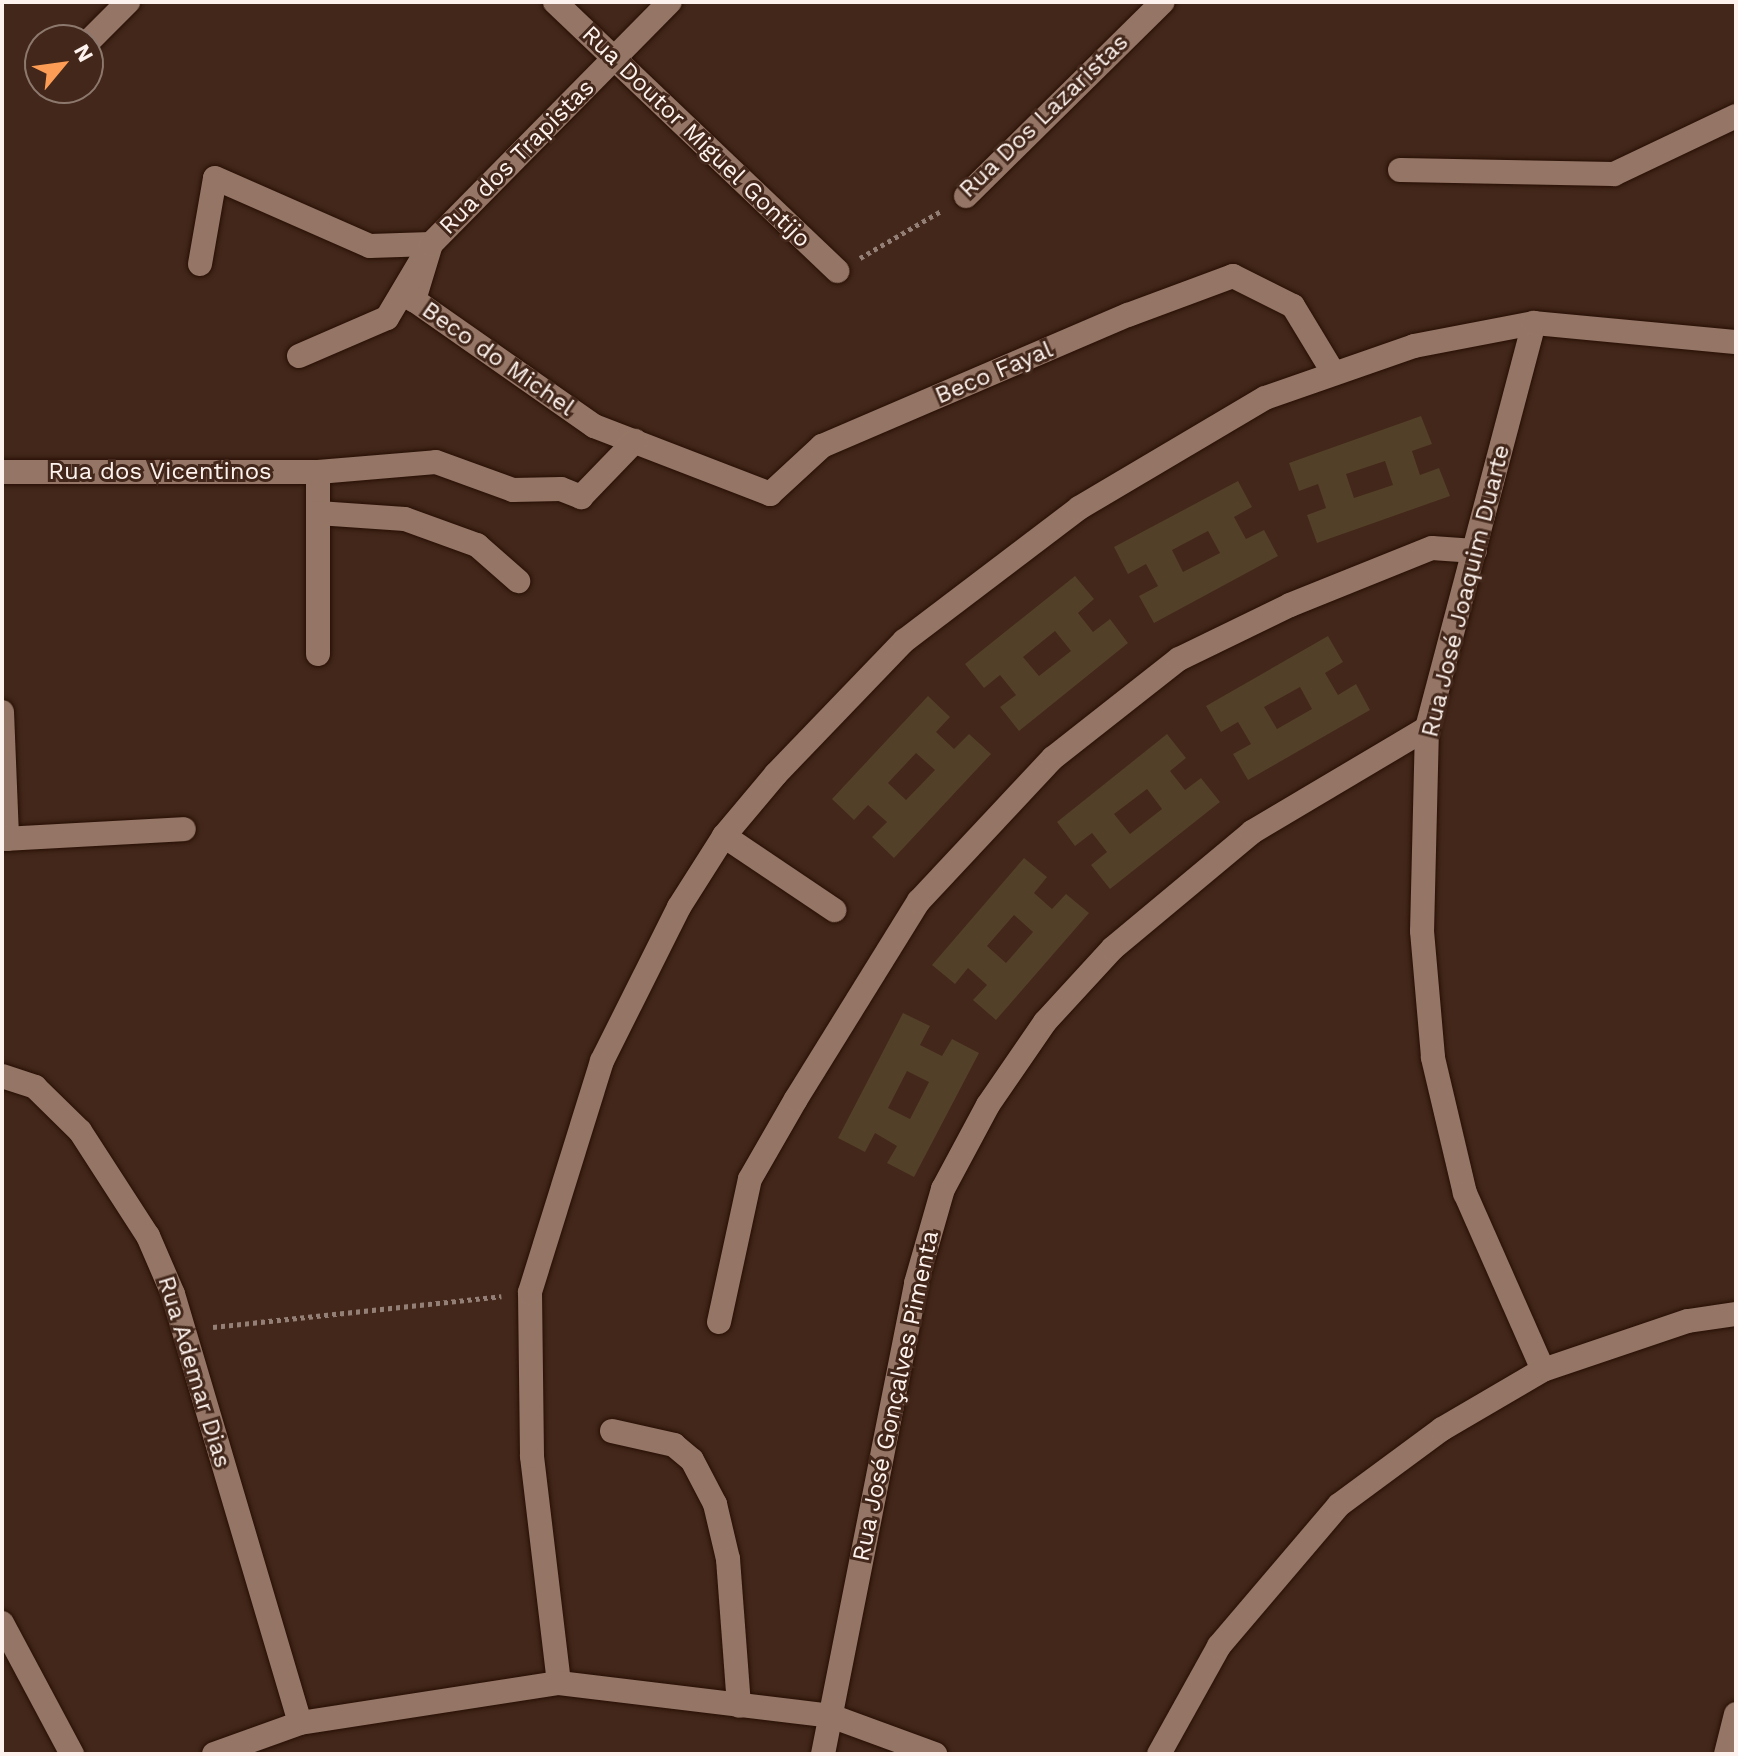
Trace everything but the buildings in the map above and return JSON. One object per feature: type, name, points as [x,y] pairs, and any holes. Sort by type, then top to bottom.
[{"type":"street","points":[[104,26],[128,2]]},
{"type":"street","name":"Rua Doutor Miguel Gontijo","points":[[555,2],[612,61],[837,271]]},
{"type":"street","name":"Rua dos Trapistas","points":[[431,244],[670,2]]},
{"type":"street","name":"Rua Dos Lazaristas","points":[[966,196],[1163,2]]},
{"type":"street","points":[[1400,170],[1614,174],[1736,116]]},
{"type":"street","points":[[200,264],[215,178],[370,246],[431,244]]},
{"type":"street","points":[[299,356],[387,318],[431,244]]},
{"type":"street","name":"Beco do Michel","points":[[431,244],[414,300],[594,426],[635,441]]},
{"type":"street","name":"Beco Fayal","points":[[635,441],[770,494],[822,446],[1128,315],[1233,276],[1293,306],[1333,372]]},
{"type":"street","points":[[559,1683],[532,1456],[530,1292],[602,1061],[679,907],[724,836],[776,774],[904,641],[1079,508],[1265,398],[1414,346],[1534,323],[1736,342]]},
{"type":"street","name":"Rua José Joaquim Duarte","points":[[1534,323],[1427,728],[1422,931],[1433,1058],[1465,1193],[1543,1370]]},
{"type":"street","name":"Rua dos Vicentinos","points":[[2,472],[318,472],[436,462],[513,490],[561,489],[581,497],[635,441]]},
{"type":"street","points":[[318,472],[318,654]]},
{"type":"street","points":[[318,513],[405,519],[477,545],[518,581]]},
{"type":"street","points":[[719,1322],[750,1179],[919,901],[1053,758],[1179,659],[1290,605],[1432,548],[1475,551]]},
{"type":"street","points":[[2,712],[5,839],[184,829]]},
{"type":"street","name":"Rua José Gonçalves Pimenta","points":[[823,1754],[916,1283],[943,1189],[988,1105],[1045,1022],[1113,948],[1252,832],[1427,728]]},
{"type":"street","points":[[724,836],[834,910]]},
{"type":"street","name":"Rua Ademar Dias","points":[[2,1076],[35,1087],[80,1131],[114,1179],[148,1236],[184,1330],[300,1723]]},
{"type":"street","points":[[1159,1754],[1219,1646],[1339,1505],[1442,1429],[1543,1370],[1688,1321],[1736,1314]]},
{"type":"street","points":[[612,1431],[674,1445],[692,1460],[715,1504],[728,1559],[739,1706]]},
{"type":"street","points":[[2,1623],[72,1754]]},
{"type":"street","points":[[226,1752],[300,1723],[559,1683],[831,1716],[935,1754]]},
{"type":"street","points":[[1726,1754],[1736,1714]]},
{"type":"path","name":"Rua Dos Lazaristas","points":[[837,271],[966,196]]},
{"type":"path","points":[[184,1330],[530,1292]]}]
